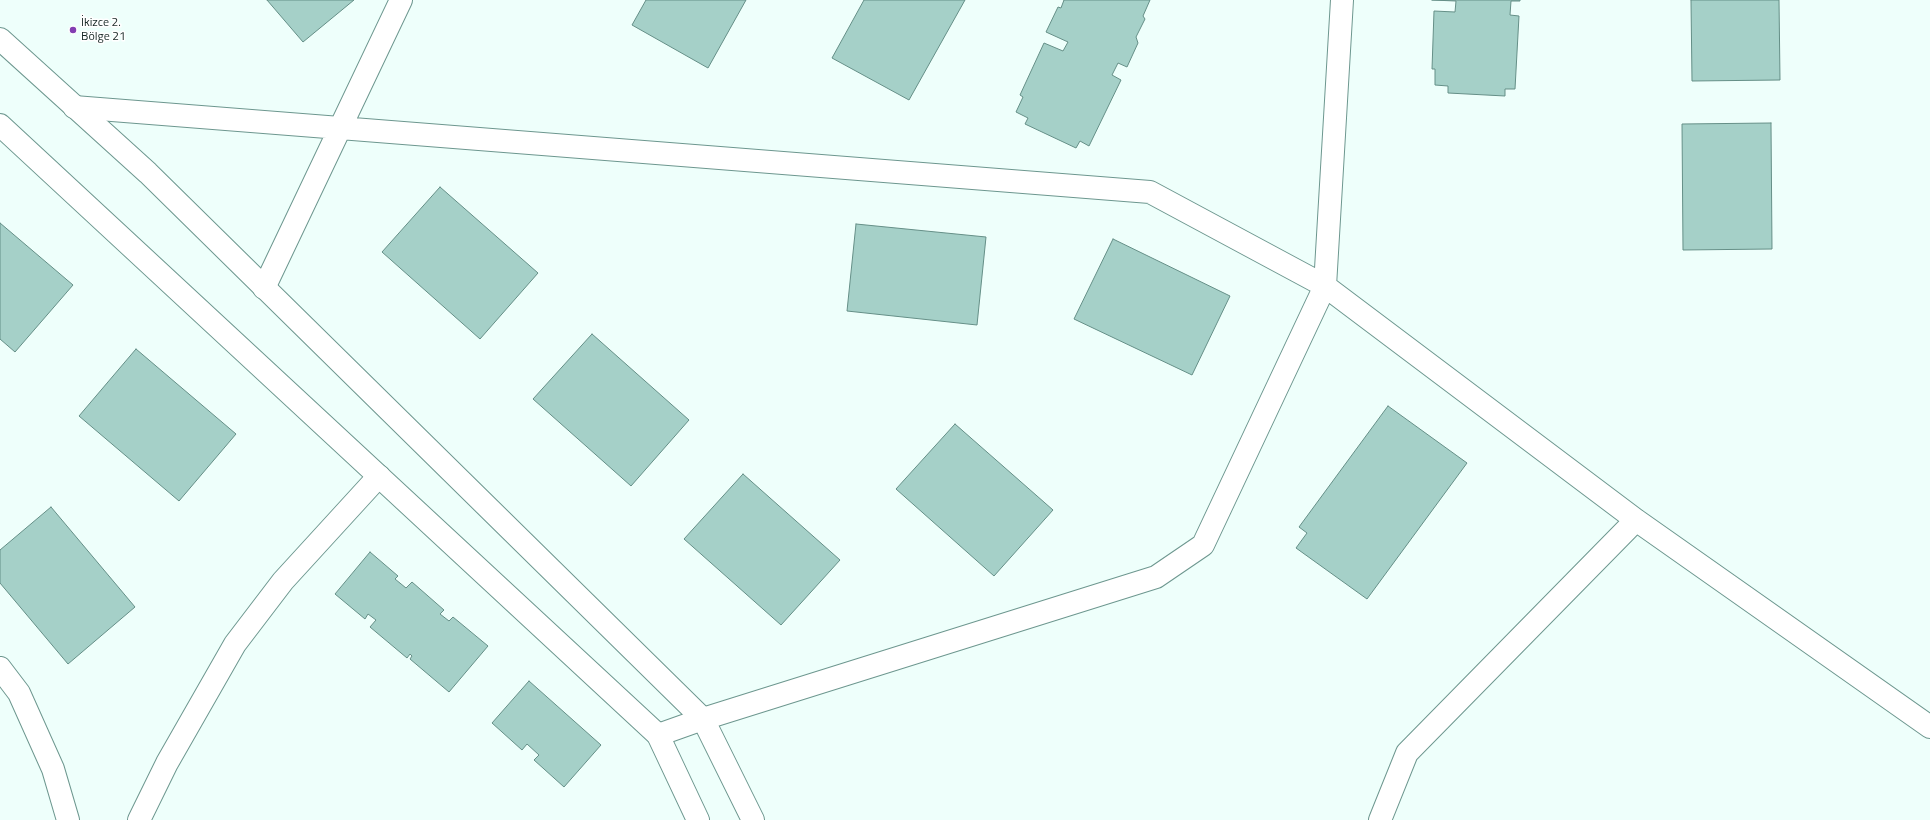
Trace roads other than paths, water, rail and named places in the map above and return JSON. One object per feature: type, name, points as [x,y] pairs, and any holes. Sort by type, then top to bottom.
[{"type":"street","points":[[264,288],[401,0]]},
{"type":"street","points":[[658,735],[703,719],[1156,577],[1203,545],[1325,286],[1342,0]]},
{"type":"street","points":[[0,39],[148,173],[703,719],[753,820]]},
{"type":"street","points":[[74,107],[1150,192],[1325,286],[1636,520],[1930,727]]},
{"type":"street","points":[[0,125],[658,735],[698,820]]},
{"type":"street","points":[[139,820],[167,763],[235,644],[283,581],[379,476]]},
{"type":"street","points":[[1380,820],[1407,753],[1636,520]]},
{"type":"street","points":[[0,668],[19,693],[53,769],[68,820]]},
{"type":"place","name":"İkizce 2. Bölge 21","points":[[73,30]]}]
